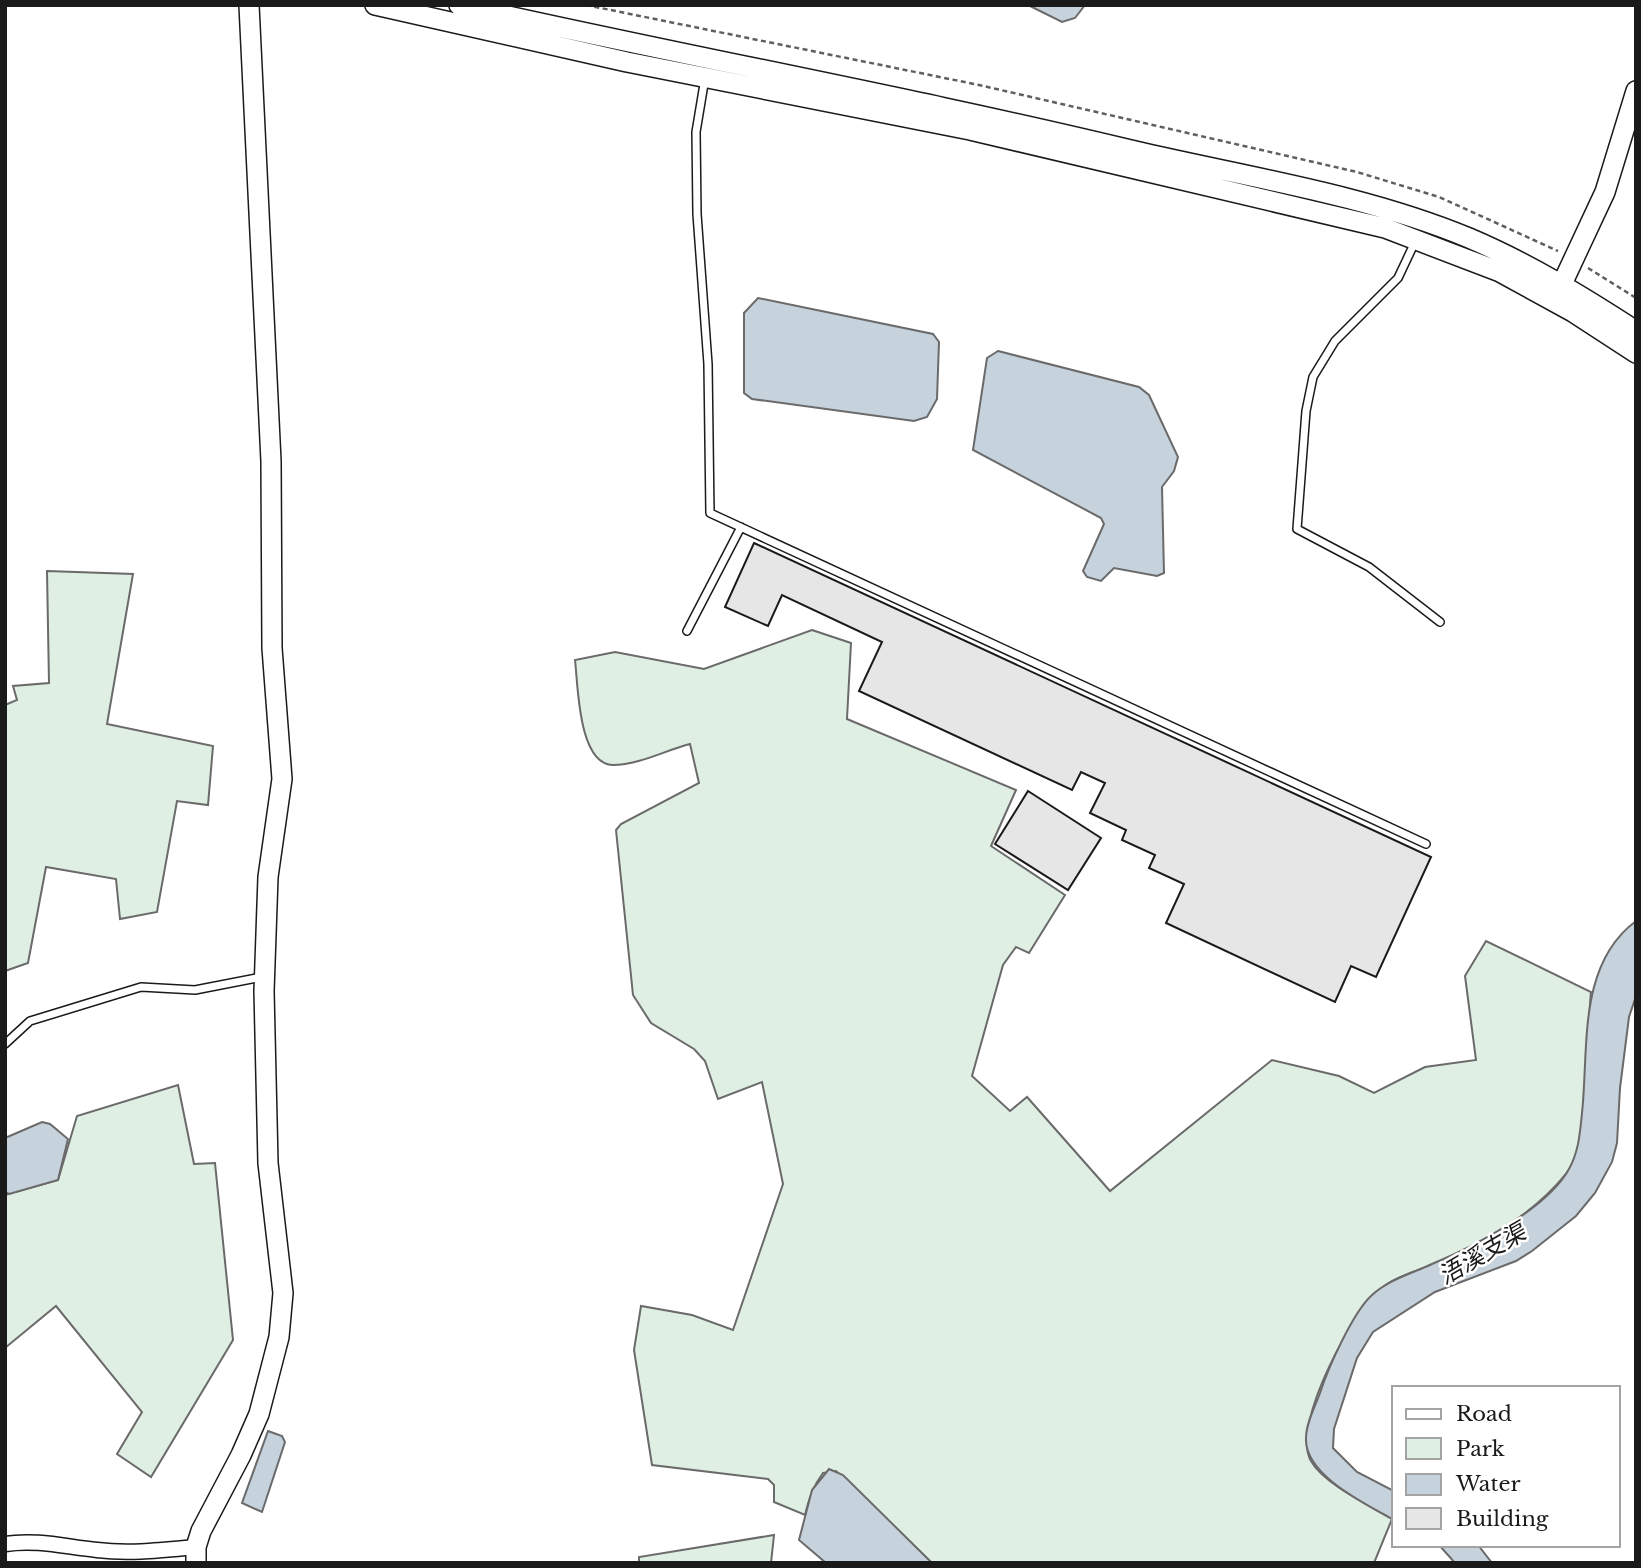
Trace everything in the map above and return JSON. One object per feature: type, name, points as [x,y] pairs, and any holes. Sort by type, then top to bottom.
[{"type":"main road","points":[[196,1555],[259,1414],[279,1337],[283,1293],[268,1163],[265,977],[268,877],[282,779],[272,648],[271,461],[249,5]]},
{"type":"main road","points":[[375,5],[705,77],[970,130],[1346,217],[1416,238],[1537,291],[1636,353]]},
{"type":"main road","points":[[459,5],[631,44],[974,112],[1350,200],[1469,238],[1562,285],[1636,331]]},
{"type":"main road","points":[[1562,285],[1605,192],[1636,91]]},
{"type":"street","points":[[5,1544],[40,1542],[99,1550],[196,1555]]},
{"type":"lane","points":[[705,77],[696,132],[697,214],[708,364],[710,513],[1426,844]]},
{"type":"lane","points":[[1416,238],[1398,278],[1335,341],[1313,377],[1306,411],[1297,529],[1369,567],[1440,622]]},
{"type":"lane","points":[[687,631],[741,527]]},
{"type":"lane","points":[[5,1044],[30,1021],[141,987],[195,990],[265,977]]},
{"type":"path","points":[[586,5],[979,85],[1357,172],[1480,213],[1574,260],[1636,298]]},
{"type":"green space","points":[[47,571],[133,574],[107,724],[213,746],[208,805],[177,801],[157,912],[120,919],[116,879],[46,867],[28,963],[5,971],[5,705],[17,700],[13,686],[49,683]]},
{"type":"green space","points":[[812,630],[851,643],[847,719],[1016,790],[991,846],[1065,895],[1029,953],[1016,947],[1003,965],[972,1076],[1010,1111],[1027,1097],[1110,1191],[1272,1060],[1339,1076],[1374,1093],[1425,1067],[1476,1060],[1465,976],[1486,941],[1591,992],[1584,1114],[1574,1159],[1566,1174],[1537,1204],[1504,1228],[1468,1248],[1387,1284],[1359,1315],[1343,1340],[1317,1395],[1307,1444],[1311,1461],[1317,1470],[1336,1486],[1392,1519],[1374,1563],[932,1563],[836,1471],[823,1473],[812,1493],[805,1515],[774,1502],[774,1485],[768,1479],[652,1465],[634,1350],[641,1306],[692,1315],[733,1330],[783,1184],[762,1082],[718,1099],[705,1061],[694,1049],[651,1023],[633,995],[616,830],[621,824],[699,783],[690,744],[633,763],[613,765],[601,761],[586,738],[579,704],[575,660],[615,652],[704,669]]},
{"type":"green space","points":[[178,1085],[194,1164],[215,1163],[233,1340],[151,1477],[117,1454],[142,1412],[56,1306],[5,1348],[5,1195],[58,1180],[77,1116]]},
{"type":"green space","points":[[774,1535],[771,1563],[639,1563],[639,1557]]},
{"type":"water","points":[[1028,5],[1085,5],[1075,18],[1062,22]]},
{"type":"water","points":[[758,298],[933,334],[939,342],[937,399],[927,417],[914,421],[752,399],[744,393],[744,313]]},
{"type":"water","points":[[998,351],[1139,387],[1149,395],[1178,457],[1174,471],[1162,487],[1164,573],[1157,576],[1114,568],[1101,581],[1087,577],[1083,571],[1104,524],[1101,518],[973,450],[987,358]]},
{"type":"water","name":"浯溪支渠","points":[[1636,921],[1636,996],[1629,1017],[1620,1088],[1617,1143],[1612,1162],[1595,1193],[1576,1216],[1532,1251],[1516,1261],[1435,1292],[1373,1332],[1357,1358],[1334,1429],[1333,1448],[1357,1472],[1392,1490],[1392,1519],[1353,1497],[1315,1464],[1308,1451],[1306,1438],[1311,1415],[1349,1327],[1372,1295],[1393,1281],[1468,1248],[1508,1225],[1544,1198],[1569,1169],[1580,1134],[1587,1035],[1595,984],[1604,960],[1617,939]]},
{"type":"water","points":[[42,1122],[50,1124],[68,1139],[58,1180],[9,1194],[5,1192],[5,1138]]},
{"type":"water","points":[[268,1431],[282,1436],[285,1442],[262,1512],[242,1503]]},
{"type":"water","points":[[829,1469],[843,1475],[932,1563],[826,1563],[799,1540],[812,1490]]},
{"type":"water","points":[[1441,1547],[1480,1547],[1492,1563],[1455,1563]]},
{"type":"building","points":[[754,543],[1431,857],[1376,977],[1351,966],[1335,1002],[1166,923],[1184,884],[1149,868],[1155,855],[1122,840],[1126,830],[1090,813],[1105,783],[1081,772],[1072,790],[859,691],[882,642],[782,595],[768,626],[725,607]]},
{"type":"building","points":[[1028,791],[1101,838],[1068,890],[995,844]]}]
